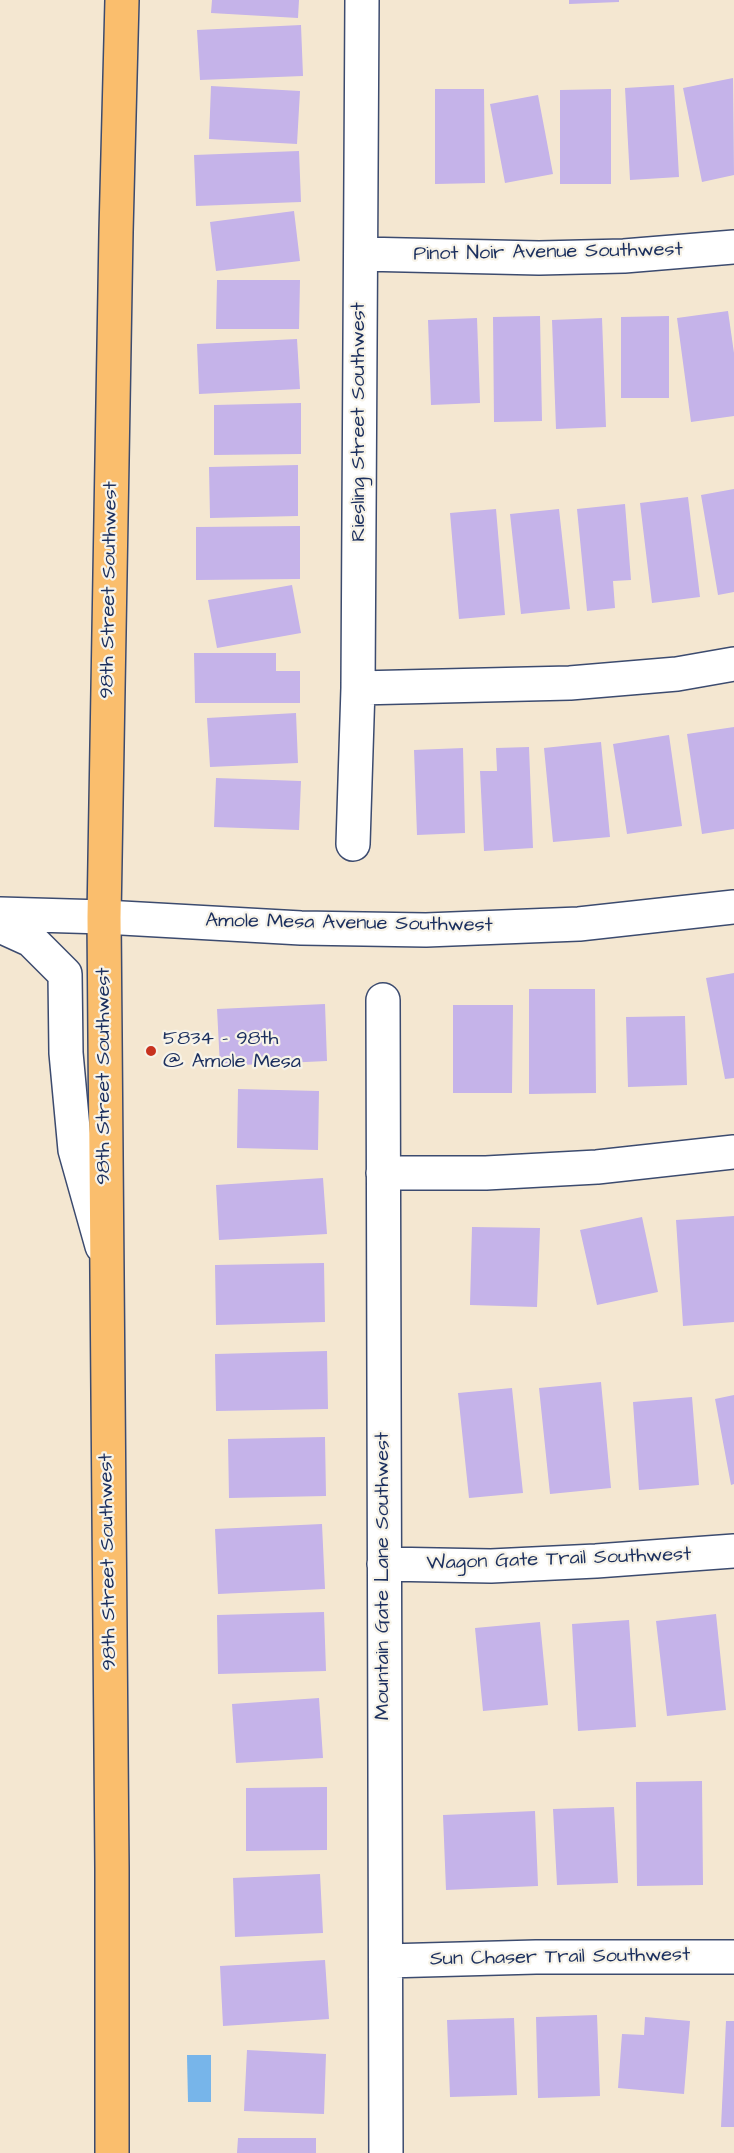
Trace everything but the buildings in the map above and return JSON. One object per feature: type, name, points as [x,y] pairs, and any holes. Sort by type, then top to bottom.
[{"type":"main road","name":"98th Street Southwest","points":[[112,2153],[112,1868],[104,917],[122,0]]},
{"type":"street","name":"Riesling Street Southwest","points":[[353,844],[358,688],[362,0]]},
{"type":"street","name":"Pinot Noir Avenue Southwest","points":[[361,254],[539,258],[624,256],[734,247]]},
{"type":"street","points":[[358,688],[570,683],[677,674],[734,664]]},
{"type":"street","name":"Amole Mesa Avenue Southwest","points":[[0,914],[104,917],[301,928],[426,930],[579,924],[734,907]]},
{"type":"street","points":[[0,926],[31,940],[65,974],[66,1053],[75,1150],[107,1263]]},
{"type":"street","name":"Mountain Gate Lane Southwest","points":[[383,1000],[386,2153]]},
{"type":"street","points":[[383,1173],[486,1173],[597,1167],[734,1152]]},
{"type":"street","name":"Wagon Gate Trail Southwest","points":[[384,1564],[491,1566],[596,1562],[734,1551]]},
{"type":"street","name":"Sun Chaser Trail Southwest","points":[[386,1961],[536,1957],[734,1957]]},
{"type":"water","points":[[187,2055],[211,2055],[211,2102],[188,2102]]},
{"type":"place","name":"5834 - 98th @ Amole Mesa","points":[[151,1051]]}]
